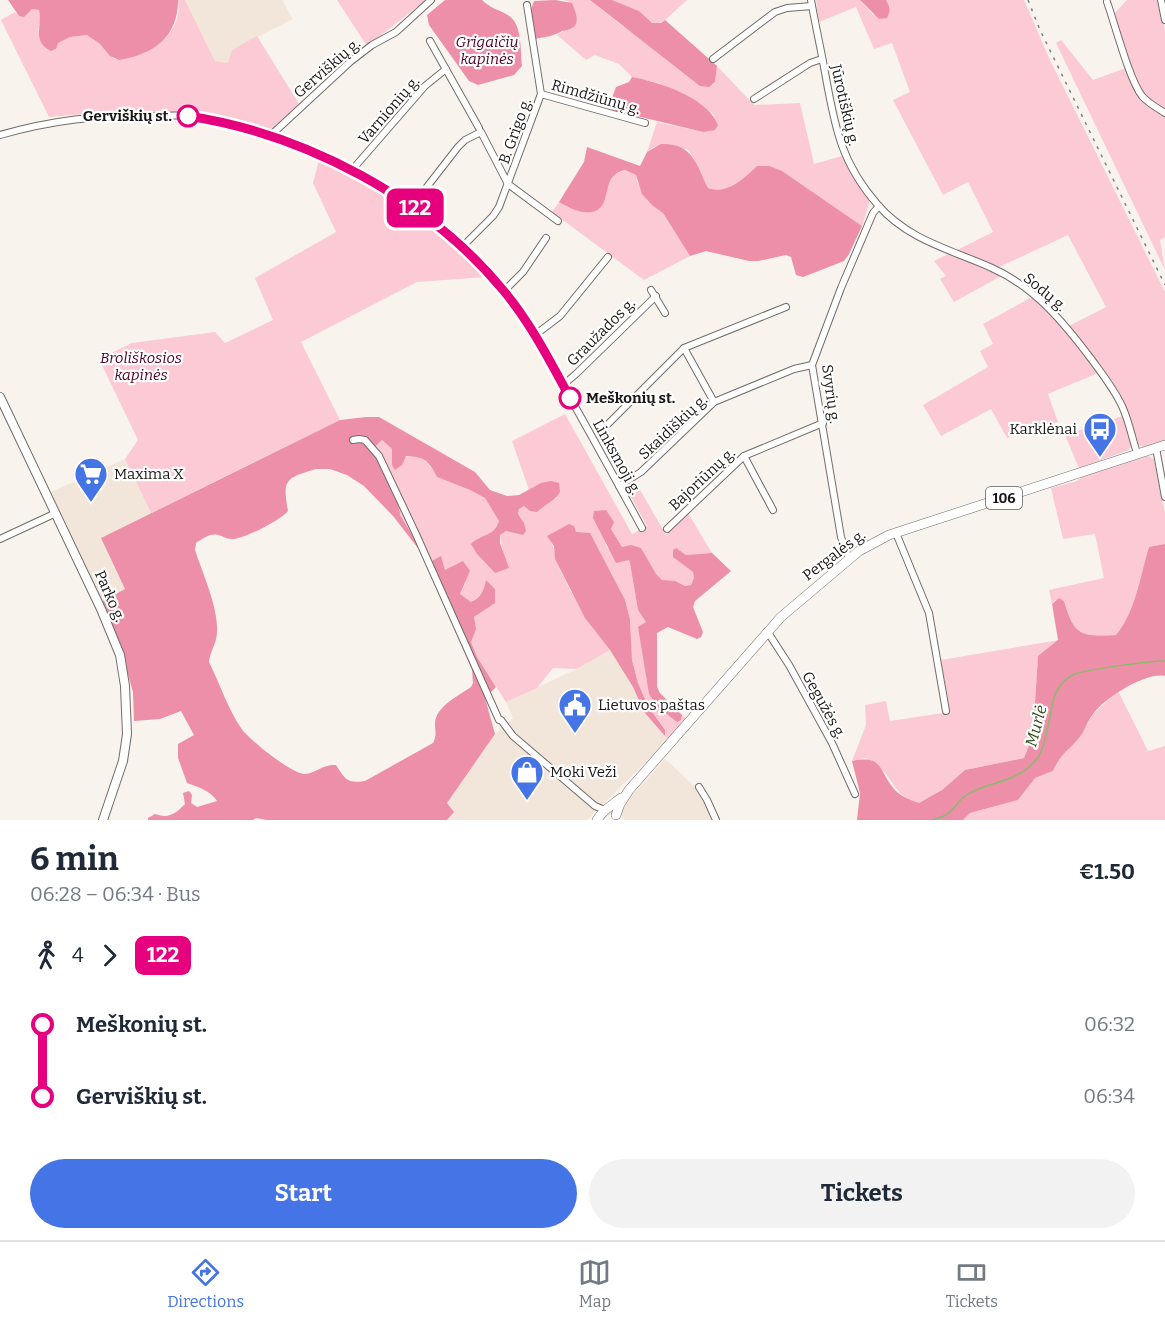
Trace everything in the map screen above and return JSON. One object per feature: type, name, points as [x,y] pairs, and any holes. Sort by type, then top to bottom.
[{"type":"main road","name":"Parko g.","points":[[0,397],[111,631],[120,656],[125,686],[127,734],[123,761],[103,820]]},
{"type":"main road","name":"Pergalės g.","points":[[608,817],[767,630],[797,602],[867,546],[896,533],[1161,446]]},
{"type":"street","name":"Gerviškių g.","points":[[270,136],[364,51],[416,19],[431,0]]},
{"type":"street","points":[[1161,0],[1165,20]]},
{"type":"street","points":[[1107,2],[1134,82],[1141,95],[1150,104],[1165,112]]},
{"type":"street","points":[[713,59],[775,12],[812,3]]},
{"type":"street","name":"Jūrotiškių g.","points":[[812,3],[840,144],[852,169],[879,206]]},
{"type":"street","name":"B. Grigo g.","points":[[461,248],[493,216],[508,184],[541,94],[527,5]]},
{"type":"street","points":[[430,41],[508,184],[558,221]]},
{"type":"street","points":[[754,99],[810,63],[822,59]]},
{"type":"street","name":"Varnionių g.","points":[[352,170],[425,86],[446,69]]},
{"type":"street","name":"Rimdžiūnų g.","points":[[541,94],[645,123]]},
{"type":"street","name":"Linksmoji g.","points":[[0,135],[47,122],[124,115],[187,116],[208,119],[270,136],[352,170],[412,206],[480,265],[504,291],[535,335],[642,528]]},
{"type":"street","points":[[412,206],[458,147],[480,130]]},
{"type":"street","name":"Svyrių g.","points":[[849,559],[841,537],[812,366],[841,288],[873,213],[879,206]]},
{"type":"street","name":"Sodų g.","points":[[879,206],[903,226],[932,244],[1005,275],[1050,309],[1072,334],[1114,392],[1123,408],[1137,453]]},
{"type":"street","points":[[504,291],[523,272],[546,238]]},
{"type":"street","points":[[535,335],[560,316],[608,257]]},
{"type":"street","name":"Graužados g.","points":[[563,385],[654,293],[665,313]]},
{"type":"street","points":[[608,424],[684,348],[786,307]]},
{"type":"street","points":[[684,348],[714,402]]},
{"type":"street","name":"Skaidiškių g.","points":[[619,486],[641,472],[714,402],[794,369],[812,366]]},
{"type":"street","name":"Bajoriūnų g.","points":[[667,529],[744,456],[823,427]]},
{"type":"street","points":[[353,440],[365,440],[379,456],[416,532],[499,720],[513,736],[608,817]]},
{"type":"street","points":[[1161,446],[1165,497]]},
{"type":"street","points":[[744,456],[773,510]]},
{"type":"street","points":[[0,539],[56,513]]},
{"type":"street","points":[[896,533],[928,613],[946,711]]},
{"type":"street","name":"Gegužės g.","points":[[767,630],[832,743],[855,794]]},
{"type":"street","points":[[699,787],[716,820]]},
{"type":"shaded area","points":[[185,0],[282,0],[293,19],[232,50],[228,63],[215,61]]},
{"type":"shaded area","points":[[125,459],[151,513],[101,538],[125,589],[101,602],[51,492]]},
{"type":"shaded area","points":[[610,650],[633,687],[644,713],[669,739],[587,820],[447,820],[454,812],[447,803],[495,734],[513,718],[506,702],[577,669]]},
{"type":"shaded area","points":[[665,759],[693,785],[714,820],[625,820],[622,817],[620,809]]},
{"type":"green space","points":[[8,0],[178,0],[174,24],[162,42],[143,53],[119,60],[110,56],[100,44],[87,35],[70,37],[58,43],[56,49],[51,51],[39,38],[39,10],[32,9],[24,17],[19,16]]},
{"type":"green space","points":[[178,0],[185,0],[215,61],[228,63],[232,50],[257,36],[299,104],[267,133],[194,113],[121,111],[49,117],[1,20],[15,12],[19,16],[32,9],[39,10],[41,16],[38,31],[57,43],[70,37],[87,35],[100,44],[114,59],[124,58],[154,47],[169,34],[178,15]]},
{"type":"green space","points":[[337,0],[426,0],[367,46]]},
{"type":"green space","name":"Grigaičių kapinės","points":[[445,0],[482,0],[511,18],[520,37],[522,66],[514,75],[478,85],[469,81],[429,25],[427,15]]},
{"type":"green space","points":[[555,0],[572,3],[576,17],[575,26],[535,39],[530,12],[534,1]]},
{"type":"green space","points":[[562,0],[590,0],[622,26],[713,85],[717,66],[754,105],[800,103],[814,164],[842,156],[870,201],[862,226],[782,171],[757,166],[735,184],[715,190],[708,188],[687,149],[654,147],[647,152],[657,122],[703,132],[714,115],[690,97],[658,83],[632,77],[619,64],[595,55],[586,60],[557,35],[573,28],[568,1]]},
{"type":"green space","points":[[590,0],[612,0],[639,11],[652,23],[661,23],[665,20],[717,66],[715,82],[709,87],[700,86]]},
{"type":"green space","points":[[612,0],[687,0],[665,20],[656,24],[648,21],[639,11]]},
{"type":"green space","points":[[816,0],[860,0],[873,15],[890,8],[886,0],[1024,0],[1049,58],[1165,292],[1165,442],[1143,447],[1137,444],[1127,414],[1069,326],[1106,307],[1068,235],[997,268],[955,251],[993,232],[968,182],[943,195],[893,100],[910,92],[892,43],[874,49],[856,7],[819,22]]},
{"type":"green space","points":[[860,0],[886,0],[889,9],[887,18],[879,19]]},
{"type":"green space","points":[[1127,0],[1159,0],[1165,31],[1165,237],[1160,240],[1165,270],[1056,43],[1061,40],[1093,80],[1131,66],[1113,15]]},
{"type":"green space","points":[[632,77],[681,92],[704,106],[718,125],[715,130],[703,132],[612,110],[609,106],[616,87],[629,82]]},
{"type":"green space","points":[[661,144],[680,147],[687,151],[696,163],[708,188],[715,190],[735,184],[757,166],[769,166],[782,171],[862,226],[849,254],[844,261],[803,277],[796,275],[791,257],[786,255],[758,261],[706,251],[690,256],[663,213],[642,194],[636,175],[625,170],[615,174],[612,178],[602,206],[597,210],[577,211],[559,202],[584,162],[587,147],[640,166],[647,152]]},
{"type":"green space","name":"Broliškosios kapinės","points":[[319,160],[376,188],[407,207],[442,235],[486,277],[417,282],[301,342],[340,420],[151,513],[125,459],[138,440],[99,359],[132,343],[215,332],[225,343],[273,320],[255,278],[336,232],[313,183]]},
{"type":"green space","points":[[625,170],[636,175],[637,182],[653,206],[663,213],[690,256],[644,280],[552,212],[559,202],[569,208],[605,199],[610,181],[616,174]]},
{"type":"green space","points":[[948,254],[977,264],[1001,276],[954,302],[940,279],[946,276],[934,261]]},
{"type":"green space","points":[[1032,297],[1059,324],[1098,373],[1048,394],[1058,422],[1007,438],[991,409],[941,436],[923,405],[988,367],[980,351],[993,344],[983,324]]},
{"type":"green space","points":[[565,414],[632,534],[647,526],[626,488],[635,481],[666,535],[688,513],[712,553],[686,555],[676,549],[673,550],[674,557],[693,572],[694,578],[691,585],[685,586],[665,581],[656,574],[641,548],[622,547],[611,529],[593,517],[600,528],[607,548],[629,560],[630,563],[638,610],[646,622],[646,679],[681,720],[682,715],[687,720],[669,739],[648,706],[638,683],[632,660],[630,619],[625,600],[548,536],[560,570],[571,592],[610,650],[577,669],[553,668],[537,688],[506,702],[477,657],[471,642],[474,617],[495,603],[495,589],[486,581],[481,593],[471,602],[460,594],[466,582],[445,570],[441,557],[432,561],[400,515],[398,500],[374,448],[382,440],[392,449],[392,465],[406,457],[418,457],[428,463],[437,477],[485,498],[499,521],[493,531],[477,539],[477,554],[495,573],[503,552],[500,535],[506,531],[523,535],[524,523],[518,514],[519,509],[524,506],[537,512],[545,503],[557,498],[541,483],[529,490],[512,441]]},
{"type":"green space","points":[[1123,416],[1131,445],[1129,450],[1079,468],[1065,435]]},
{"type":"green space","points":[[379,417],[475,472],[490,490],[507,496],[519,495],[541,483],[551,481],[559,483],[558,495],[537,512],[530,511],[524,506],[519,509],[518,514],[526,531],[523,535],[506,531],[500,535],[500,543],[509,568],[495,573],[471,544],[494,530],[499,521],[485,498],[437,477],[428,463],[418,457],[406,456],[402,465],[395,470],[392,465],[392,449],[382,440],[374,448],[398,500],[400,515],[416,541],[432,561],[441,556],[445,570],[463,561],[470,571],[460,594],[471,602],[482,593],[486,580],[495,589],[495,603],[474,617],[476,629],[471,642],[477,657],[496,687],[485,698],[495,734],[447,803],[454,812],[447,820],[267,820],[256,818],[253,820],[148,820],[155,814],[168,816],[175,813],[185,804],[183,793],[189,791],[192,795],[191,803],[197,807],[217,801],[208,792],[187,783],[178,758],[178,744],[194,735],[181,711],[160,719],[134,721],[133,692],[122,654],[101,602],[125,589],[101,538],[340,420]],"holes":[[[316,469],[330,469],[347,475],[364,486],[393,516],[421,552],[472,670],[471,687],[448,702],[439,712],[436,718],[433,743],[365,781],[359,782],[347,779],[336,765],[305,774],[299,773],[271,756],[241,728],[209,662],[216,639],[216,618],[195,550],[196,543],[203,538],[215,535],[230,539],[238,538],[270,524],[288,511],[286,492],[288,481]]]},
{"type":"green space","points":[[1146,455],[1154,459],[1165,513],[1165,544],[1149,547],[1133,604],[1123,626],[1116,635],[1086,634],[1075,627],[1071,621],[1064,601],[1055,600],[1052,604],[1049,590],[1104,578],[1095,534],[1063,539],[1051,488],[1077,481],[1082,477]]},
{"type":"green space","points":[[606,510],[614,522],[611,529],[622,547],[631,545],[641,548],[662,580],[675,581],[685,586],[691,585],[694,578],[693,572],[673,557],[673,550],[676,548],[686,555],[712,553],[731,571],[695,601],[693,607],[703,632],[701,637],[697,639],[668,627],[657,633],[657,687],[682,715],[681,720],[677,722],[657,706],[649,694],[638,627],[646,622],[638,610],[630,563],[629,560],[616,563],[593,518],[594,511]]},
{"type":"green space","points":[[569,524],[574,526],[576,532],[590,533],[625,600],[630,619],[632,660],[638,683],[648,706],[665,730],[665,736],[644,712],[633,687],[610,650],[585,618],[555,559],[554,546],[547,536]]},
{"type":"green space","points":[[1165,544],[1165,676],[1147,678],[1137,682],[1106,701],[1093,714],[1081,735],[1062,756],[1053,771],[1035,778],[1018,800],[970,813],[963,820],[857,820],[860,793],[852,761],[875,762],[896,791],[905,798],[919,803],[942,790],[965,770],[1024,758],[1033,735],[1038,656],[1058,640],[1052,604],[1059,598],[1064,601],[1071,621],[1080,632],[1094,635],[1116,635],[1123,626],[1133,604],[1149,547]]},
{"type":"green space","points":[[1059,640],[1038,656],[1033,735],[1024,758],[965,770],[942,790],[919,803],[902,795],[884,772],[866,758],[852,761],[866,725],[865,705],[886,701],[890,721],[950,712],[941,660]]},
{"type":"green space","points":[[1118,691],[1148,751],[1165,746],[1165,820],[963,820],[970,813],[1018,800],[1035,778],[1053,771],[1060,755],[1080,737],[1092,715]]},
{"type":"waterway","name":"Murlė","points":[[933,820],[949,813],[965,796],[1020,774],[1037,759],[1045,738],[1054,697],[1059,687],[1068,678],[1092,670],[1165,661]]},
{"type":"railway","points":[[1028,0],[1040,30],[1165,285]]},
{"type":"bus line","name":"122","points":[[188,116],[240,127],[311,152],[352,170],[412,206],[480,265],[504,291],[535,335],[570,398]]},
{"type":"place","name":"Gerviškių st.","points":[[188,116]]},
{"type":"place","name":"Meškonių st.","points":[[570,398]]},
{"type":"place","name":"Karklėnai","points":[[1100,458]]},
{"type":"place","name":"Maxima X","points":[[91,503]]},
{"type":"place","name":"Lietuvos paštas","points":[[575,734]]},
{"type":"place","name":"Moki Veži","points":[[527,801]]}]
